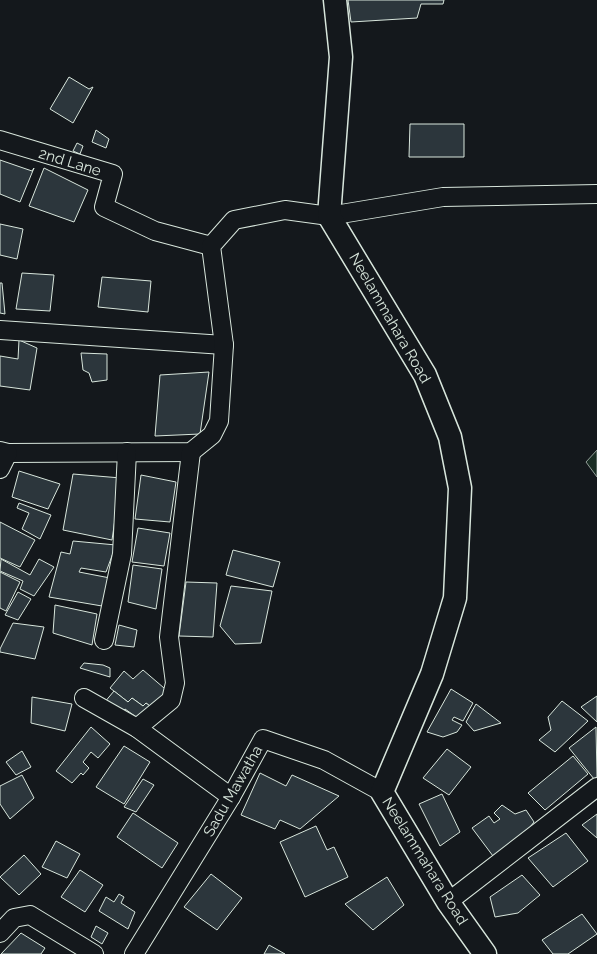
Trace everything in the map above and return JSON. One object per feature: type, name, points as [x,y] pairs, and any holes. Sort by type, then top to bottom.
[{"type":"street","points":[[329,216],[341,57],[335,0]]},
{"type":"street","name":"2nd Lane","points":[[0,140],[113,174],[104,207],[155,231],[211,246]]},
{"type":"street","points":[[0,469],[4,452],[191,452],[212,436],[219,421],[224,345],[211,246],[234,220],[284,210],[329,216],[442,197],[597,194]]},
{"type":"street","name":"Neelammahara Road","points":[[329,216],[425,375],[450,437],[460,488],[455,598],[432,674],[382,792],[448,902],[485,954]]},
{"type":"street","points":[[0,330],[224,345]]},
{"type":"street","points":[[104,640],[122,554],[127,452]]},
{"type":"street","points":[[137,728],[171,700],[175,683],[169,637],[191,452]]},
{"type":"street","points":[[84,698],[137,728],[232,797]]},
{"type":"street","name":"Sadu Mawatha","points":[[134,954],[232,797],[263,739],[324,760],[382,792]]},
{"type":"street","points":[[448,902],[597,787]]},
{"type":"street","points":[[0,933],[14,918],[30,915],[94,954]]},
{"type":"green space","points":[[597,450],[597,477],[586,462]]},
{"type":"building","points":[[348,0],[444,0],[443,4],[421,4],[417,18],[351,22]]},
{"type":"building","points":[[69,77],[89,89],[93,87],[73,123],[50,109]]},
{"type":"building","points":[[410,124],[464,124],[464,157],[409,157]]},
{"type":"building","points":[[96,130],[109,139],[106,148],[92,142]]},
{"type":"building","points":[[77,143],[83,146],[80,154],[73,151]]},
{"type":"building","points":[[0,160],[32,171],[34,168],[20,202],[0,194]]},
{"type":"building","points":[[44,168],[88,190],[74,222],[29,206]]},
{"type":"building","points":[[0,224],[23,229],[17,259],[0,255]]},
{"type":"building","points":[[22,273],[54,275],[50,311],[16,309]]},
{"type":"building","points":[[102,277],[151,281],[148,312],[98,307]]},
{"type":"building","points":[[0,283],[2,283],[5,314],[0,313]]},
{"type":"building","points":[[19,340],[37,348],[30,390],[0,386],[0,356],[18,359]]},
{"type":"building","points":[[81,353],[107,354],[107,380],[92,382],[89,373],[83,370]]},
{"type":"building","points":[[209,372],[200,434],[155,436],[160,375]]},
{"type":"building","points":[[19,471],[60,484],[48,509],[12,497]]},
{"type":"building","points":[[73,474],[121,478],[112,540],[63,530]]},
{"type":"building","points":[[141,475],[176,482],[170,522],[135,519]]},
{"type":"building","points":[[19,503],[51,515],[40,539],[22,529],[29,513],[17,508]]},
{"type":"building","points":[[0,522],[35,540],[20,567],[0,558]]},
{"type":"building","points":[[138,528],[170,533],[164,566],[132,562]]},
{"type":"building","points":[[73,541],[116,545],[106,572],[81,568],[79,572],[110,578],[102,606],[49,597],[61,552],[70,554]]},
{"type":"building","points":[[233,550],[280,562],[273,587],[226,575]]},
{"type":"building","points":[[1,559],[30,575],[39,559],[54,567],[34,596],[20,589],[23,581],[0,571]]},
{"type":"building","points":[[133,565],[162,569],[156,609],[128,602]]},
{"type":"building","points":[[0,572],[20,582],[6,611],[0,608]]},
{"type":"building","points":[[186,582],[217,583],[213,637],[179,636]]},
{"type":"building","points":[[231,586],[272,591],[261,643],[235,644],[220,626]]},
{"type":"building","points":[[18,592],[31,599],[18,620],[5,615]]},
{"type":"building","points":[[55,605],[97,614],[92,645],[53,633]]},
{"type":"building","points":[[13,623],[44,627],[35,659],[0,652]]},
{"type":"building","points":[[119,625],[137,630],[134,647],[115,645]]},
{"type":"building","points":[[84,663],[103,665],[110,668],[110,677],[80,668]]},
{"type":"building","points":[[143,670],[171,694],[156,711],[146,703],[143,706],[132,698],[128,702],[110,688],[124,671],[133,679]]},
{"type":"building","points":[[451,689],[473,703],[463,721],[454,717],[452,720],[462,725],[457,732],[443,737],[427,732]]},
{"type":"building","points":[[114,691],[128,702],[132,698],[143,706],[146,703],[150,706],[139,719],[125,709],[119,716],[104,703]]},
{"type":"building","points":[[597,696],[597,722],[581,707]]},
{"type":"building","points":[[32,697],[72,704],[65,731],[31,723]]},
{"type":"building","points":[[562,701],[588,721],[555,752],[539,740],[551,730],[548,717]]},
{"type":"building","points":[[476,704],[501,723],[474,731],[466,722]]},
{"type":"building","points":[[91,727],[110,744],[98,758],[91,752],[83,762],[89,768],[83,775],[81,773],[72,783],[56,771]]},
{"type":"building","points":[[596,727],[597,777],[594,779],[569,748]]},
{"type":"building","points":[[124,746],[150,762],[124,804],[96,787]]},
{"type":"building","points":[[447,749],[471,767],[449,795],[423,778]]},
{"type":"building","points":[[22,751],[31,767],[16,775],[6,762]]},
{"type":"building","points":[[573,756],[588,774],[545,810],[528,793]]},
{"type":"building","points":[[260,773],[286,786],[292,775],[339,796],[300,829],[280,820],[275,829],[241,815]]},
{"type":"building","points":[[22,775],[34,798],[10,819],[0,804],[0,786]]},
{"type":"building","points":[[143,779],[154,785],[136,812],[124,807]]},
{"type":"building","points":[[442,794],[460,832],[440,846],[419,804]]},
{"type":"building","points":[[502,805],[515,814],[526,810],[534,822],[523,836],[493,856],[472,828],[489,816],[494,823],[500,819],[494,813]]},
{"type":"building","points":[[133,813],[178,843],[162,868],[117,837]]},
{"type":"building","points":[[597,814],[597,838],[582,825]]},
{"type":"building","points":[[316,826],[327,850],[334,847],[348,877],[305,897],[280,842]]},
{"type":"building","points":[[566,833],[588,861],[553,887],[528,858]]},
{"type":"building","points":[[56,841],[80,854],[67,878],[42,867]]},
{"type":"building","points":[[24,855],[41,874],[19,895],[0,877]]},
{"type":"building","points":[[80,870],[103,885],[85,912],[61,897]]},
{"type":"building","points":[[211,874],[242,898],[217,930],[184,907]]},
{"type":"building","points":[[522,875],[540,895],[518,913],[495,917],[490,897]]},
{"type":"building","points":[[387,877],[404,905],[373,930],[345,904]]},
{"type":"building","points":[[119,894],[124,897],[121,903],[135,912],[128,929],[99,911],[106,897],[114,902]]},
{"type":"building","points":[[582,914],[597,934],[568,954],[553,954],[542,940]]},
{"type":"building","points":[[96,926],[108,933],[102,944],[91,937]]},
{"type":"building","points":[[21,933],[45,948],[41,954],[1,954]]},
{"type":"building","points":[[269,945],[285,954],[264,954]]}]
